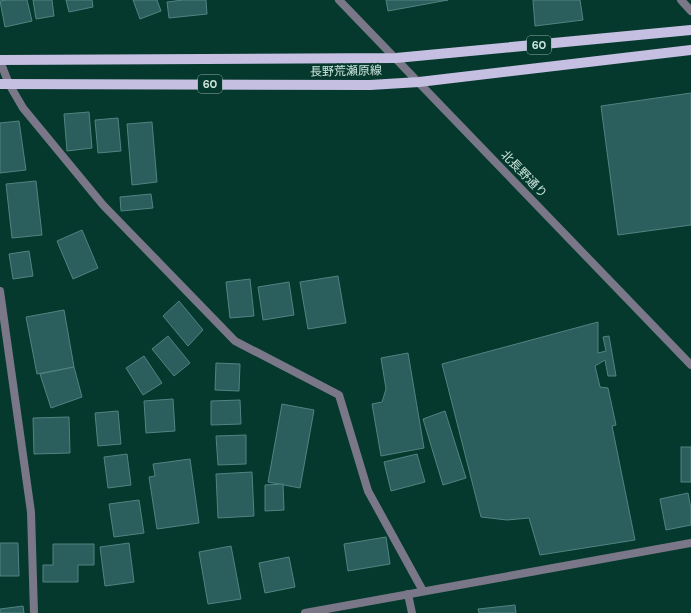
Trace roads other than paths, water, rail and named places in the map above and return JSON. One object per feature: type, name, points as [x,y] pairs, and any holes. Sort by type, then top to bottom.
[{"type":"main road","name":"長野荒瀬原線","points":[[0,61],[396,58],[687,30]]},
{"type":"main road","name":"長野荒瀬原線","points":[[4,84],[370,85],[419,82],[691,50]]},
{"type":"street","name":"北長野通り","points":[[339,0],[691,365]]},
{"type":"street","points":[[680,0],[691,11]]},
{"type":"street","points":[[0,61],[4,84],[103,205],[235,340],[339,395],[368,491],[423,591]]},
{"type":"street","points":[[0,291],[31,512],[34,613]]},
{"type":"street","points":[[305,613],[691,543]]},
{"type":"street","points":[[408,594],[412,613]]}]
